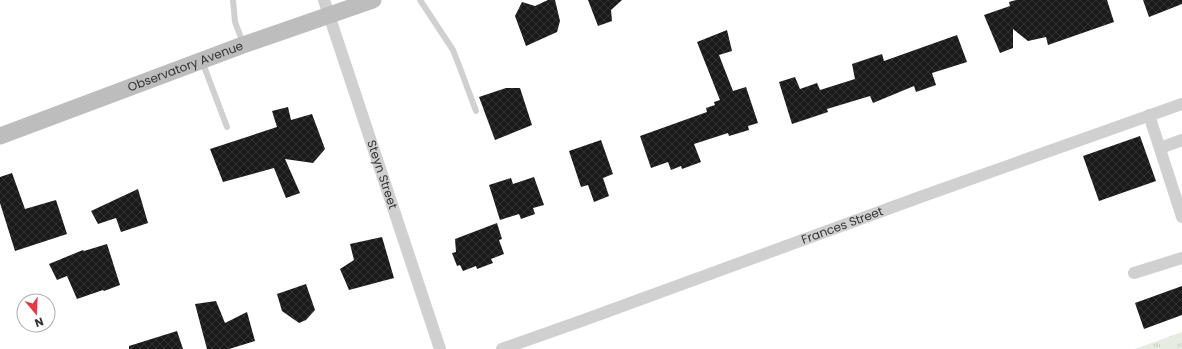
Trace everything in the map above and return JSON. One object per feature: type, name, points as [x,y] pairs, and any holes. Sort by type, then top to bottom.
[{"type":"main road","name":"Observatory Avenue","points":[[0,136],[243,45],[327,8],[373,0]]},
{"type":"street","name":"Steyn Street","points":[[327,8],[440,349]]},
{"type":"street","name":"Frances Street","points":[[502,349],[923,196],[1182,104]]},
{"type":"street","points":[[1149,116],[1182,217]]},
{"type":"street","points":[[1160,148],[1182,140]]},
{"type":"street","points":[[1134,273],[1182,258]]},
{"type":"lane","points":[[233,0],[235,22],[243,45]]},
{"type":"lane","points":[[420,0],[453,50],[476,111]]},
{"type":"lane","points":[[202,60],[227,127]]},
{"type":"green space","points":[[1182,332],[1182,349],[1135,349]]},
{"type":"building","points":[[548,0],[555,0],[560,21],[557,32],[526,46],[515,16],[522,2],[535,6]]},
{"type":"building","points":[[588,0],[622,0],[611,10],[612,21],[598,26]]},
{"type":"building","points":[[1016,0],[1107,0],[1114,22],[1048,45],[1046,37],[1028,41],[1013,29],[1013,48],[1000,53],[984,15],[1010,6],[1009,2]]},
{"type":"building","points":[[1143,0],[1182,0],[1182,4],[1149,17]]},
{"type":"building","points":[[727,30],[732,51],[719,55],[733,91],[746,87],[758,123],[748,126],[749,130],[729,136],[728,133],[694,144],[701,162],[682,169],[681,166],[671,170],[668,162],[651,168],[640,136],[707,112],[706,108],[715,105],[714,102],[720,100],[697,42]]},
{"type":"building","points":[[957,35],[967,62],[932,73],[936,85],[916,92],[914,86],[873,103],[870,96],[827,109],[828,112],[792,124],[779,82],[795,77],[800,89],[817,83],[820,90],[855,79],[852,64],[882,54],[884,61]]},
{"type":"building","points":[[506,88],[520,88],[532,125],[495,140],[479,97]]},
{"type":"building","points":[[288,107],[291,120],[312,114],[325,149],[313,163],[285,159],[300,193],[286,198],[274,168],[223,182],[210,149],[277,127],[272,111]]},
{"type":"building","points":[[1140,136],[1156,181],[1099,201],[1083,156]]},
{"type":"building","points":[[601,140],[613,174],[603,178],[609,196],[594,202],[588,185],[581,187],[569,151]]},
{"type":"building","points":[[12,173],[25,209],[56,200],[67,234],[15,251],[0,203],[0,177]]},
{"type":"building","points":[[534,177],[544,205],[533,208],[535,214],[521,219],[519,214],[500,220],[489,185],[511,178],[513,184]]},
{"type":"building","points":[[138,189],[148,223],[121,232],[116,218],[98,224],[91,211]]},
{"type":"building","points":[[497,223],[502,239],[499,240],[504,254],[491,259],[493,263],[477,269],[476,266],[463,271],[460,265],[457,266],[452,253],[456,252],[455,239]]},
{"type":"building","points":[[382,237],[394,278],[349,290],[340,269],[354,260],[350,244]]},
{"type":"building","points":[[107,244],[120,285],[77,299],[67,276],[57,280],[49,264],[83,250],[84,251]]},
{"type":"building","points":[[306,284],[315,310],[306,320],[299,323],[282,311],[277,294]]},
{"type":"building","points":[[1182,286],[1182,315],[1144,329],[1135,303]]},
{"type":"building","points":[[216,301],[225,323],[247,312],[255,341],[229,349],[207,349],[195,304]]},
{"type":"building","points":[[177,331],[183,349],[129,349],[129,346]]}]
